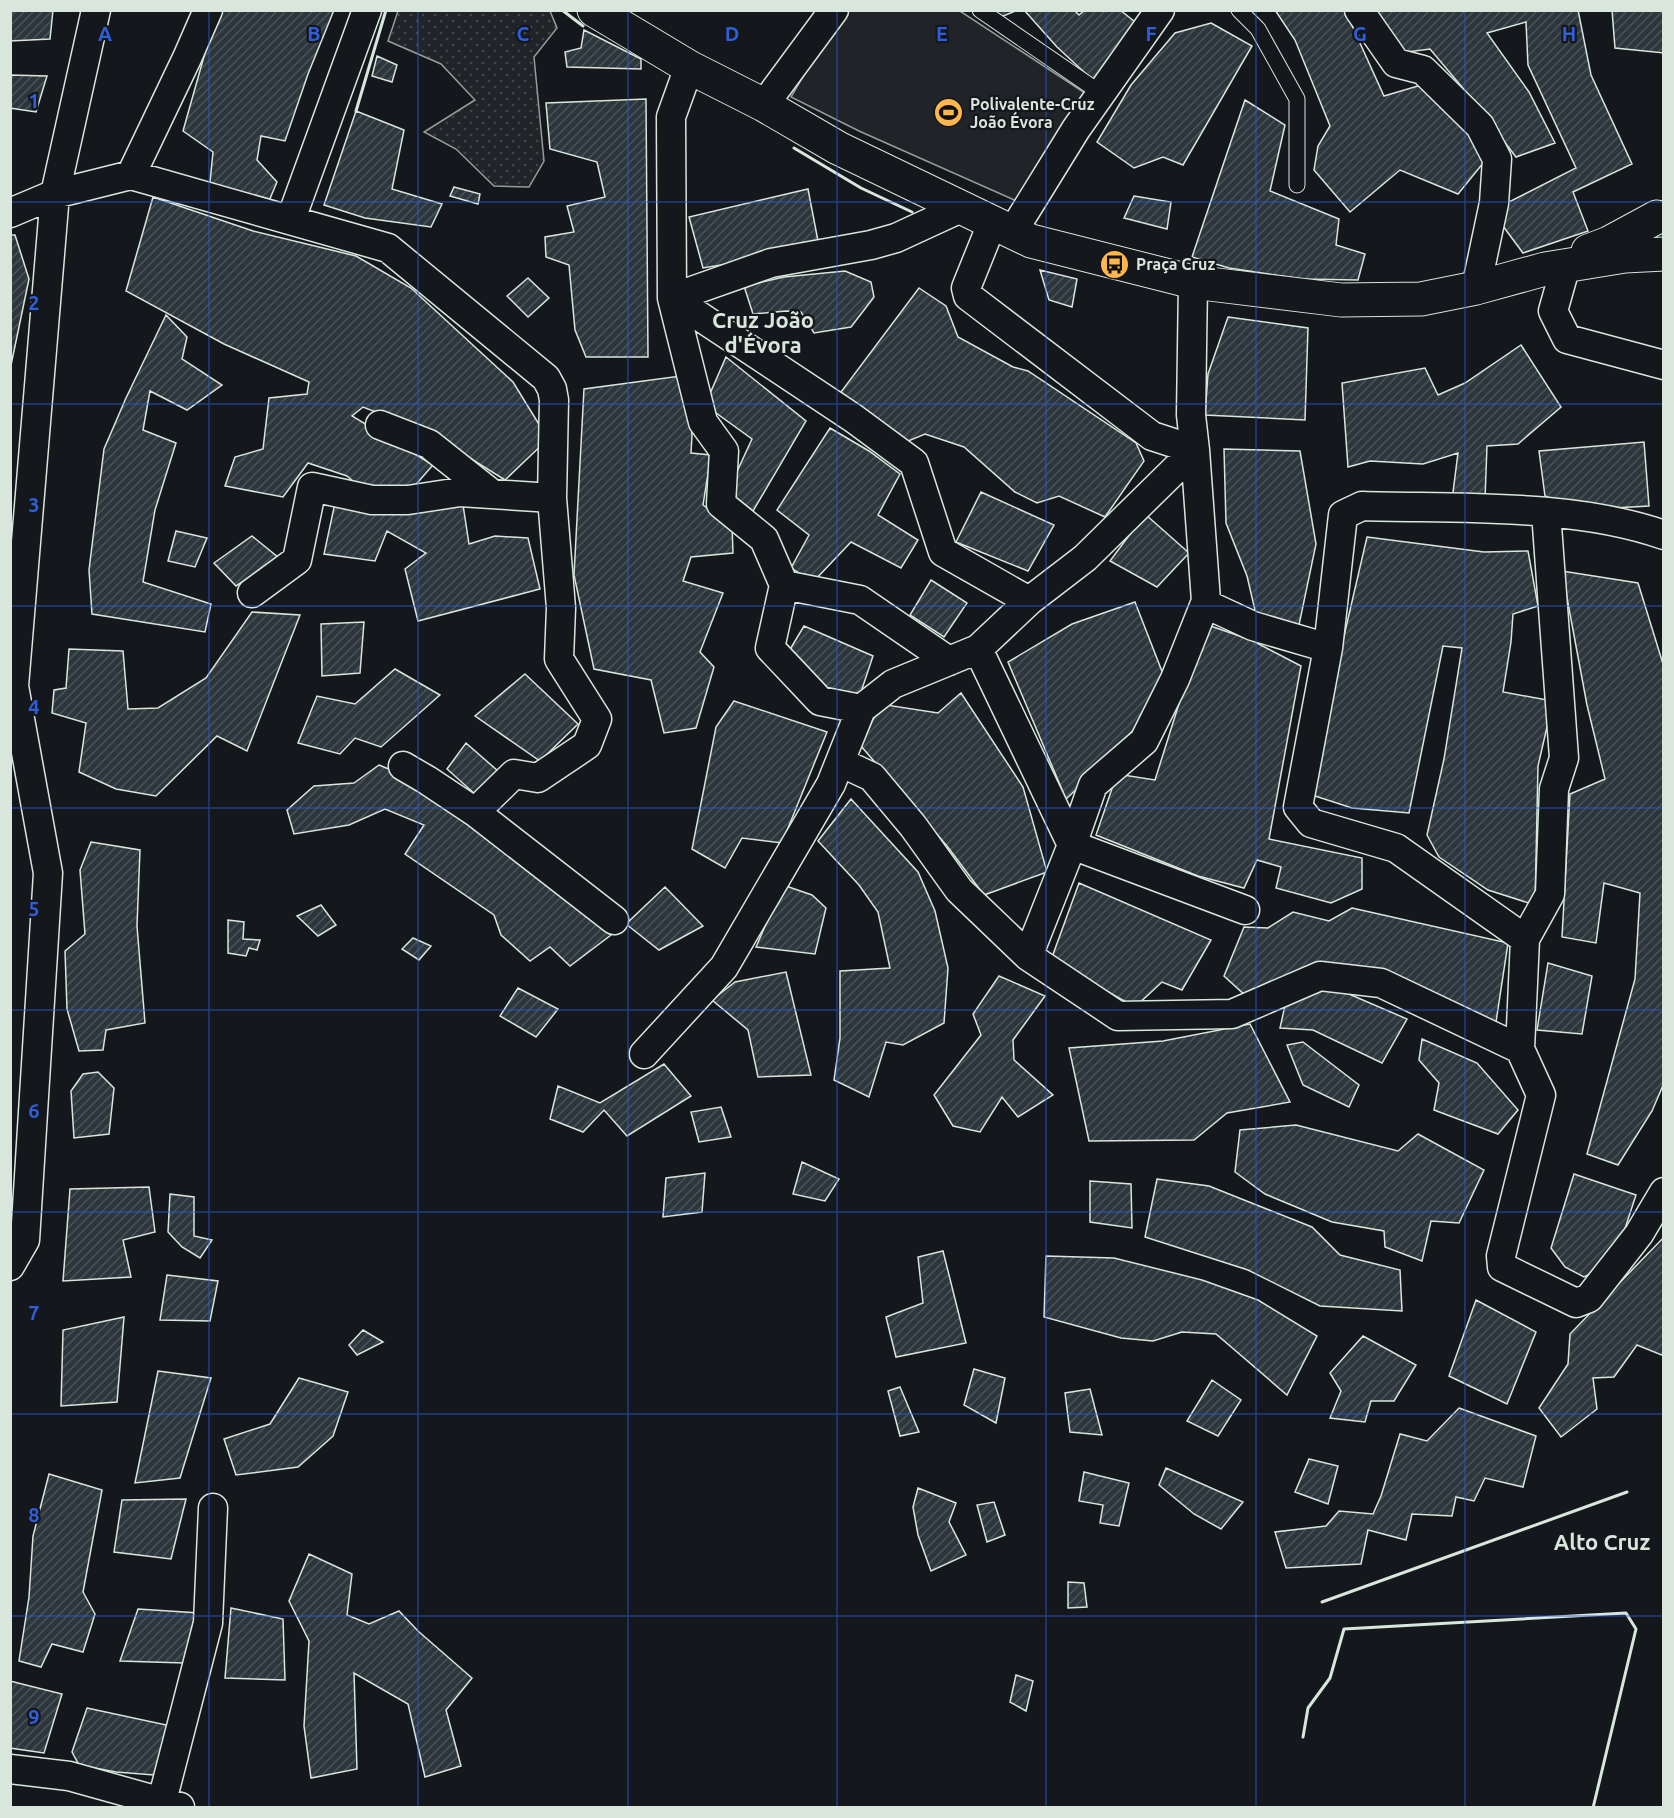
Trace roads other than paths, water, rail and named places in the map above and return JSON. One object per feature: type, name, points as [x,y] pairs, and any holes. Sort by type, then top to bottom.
[{"type":"street","points":[[10,1266],[25,1240],[48,873],[12,688],[55,194],[96,10]]},
{"type":"street","points":[[131,175],[208,10]]},
{"type":"street","points":[[291,219],[367,10]]},
{"type":"street","points":[[594,10],[689,67],[764,105],[838,148],[1031,241],[1193,282],[1341,300],[1421,299],[1476,288],[1555,267],[1625,256],[1664,255]]},
{"type":"street","points":[[764,105],[834,10]]},
{"type":"street","points":[[1160,10],[1102,94],[1003,226],[966,288],[968,296],[1152,436],[1195,450]]},
{"type":"street","points":[[1359,10],[1396,63],[1424,70],[1480,126],[1497,159],[1494,202],[1476,288]]},
{"type":"street","points":[[689,67],[671,117],[672,298],[703,422],[724,451],[721,504],[764,539],[784,585],[770,648],[820,701],[861,709]]},
{"type":"street","points":[[10,213],[55,194],[131,175],[388,248],[546,378],[554,400],[552,498],[561,608],[559,659],[597,719],[587,745],[538,778],[514,774],[475,812]]},
{"type":"street","points":[[672,298],[771,263],[871,245],[896,238],[961,208]]},
{"type":"street","points":[[1555,267],[1661,218]]},
{"type":"street","points":[[1555,267],[1553,311],[1567,339],[1664,365]]},
{"type":"street","points":[[1028,956],[1093,785],[1144,741],[1175,678],[1206,600],[1191,414],[1193,282]]},
{"type":"street","points":[[672,298],[853,418],[914,463],[943,552],[1029,602]]},
{"type":"street","points":[[380,425],[429,444],[492,494]]},
{"type":"street","points":[[644,1054],[724,967],[831,783],[861,709],[893,684],[978,649],[1029,602],[1085,558],[1195,450]]},
{"type":"street","points":[[252,593],[297,560],[312,488],[372,500],[408,500],[460,492],[552,498]]},
{"type":"street","points":[[1525,939],[1396,848],[1311,823],[1298,807],[1328,648],[1343,515],[1362,506],[1546,512],[1624,524],[1664,535]]},
{"type":"street","points":[[1546,512],[1564,758],[1554,789],[1550,894],[1525,939],[1520,1049],[1541,1095],[1501,1256],[1502,1267],[1576,1302],[1589,1298],[1639,1234],[1664,1192]]},
{"type":"street","points":[[784,585],[860,600],[949,661]]},
{"type":"street","points":[[1206,600],[1210,606],[1253,626],[1328,648]]},
{"type":"street","points":[[978,649],[1072,845],[1245,910]]},
{"type":"street","points":[[840,762],[872,777],[914,826],[959,890],[1028,956],[1118,1016],[1232,1014],[1320,976],[1381,983],[1520,1049]]},
{"type":"street","points":[[403,766],[475,812],[614,920]]},
{"type":"street","points":[[10,1769],[69,1776],[171,1804],[208,1623],[213,1508]]},
{"type":"lane","points":[[980,10],[1102,94]]},
{"type":"lane","points":[[1239,10],[1258,29],[1297,99],[1297,185]]},
{"type":"place","name":"Polivalente-Cruz João Évora","points":[[949,113]]},
{"type":"place","name":"Praça Cruz","points":[[1115,264]]},
{"type":"district","name":"Cruz João d'Évora","points":[[763,332]]},
{"type":"district","name":"Alto Cruz","points":[[1602,1541]]}]
